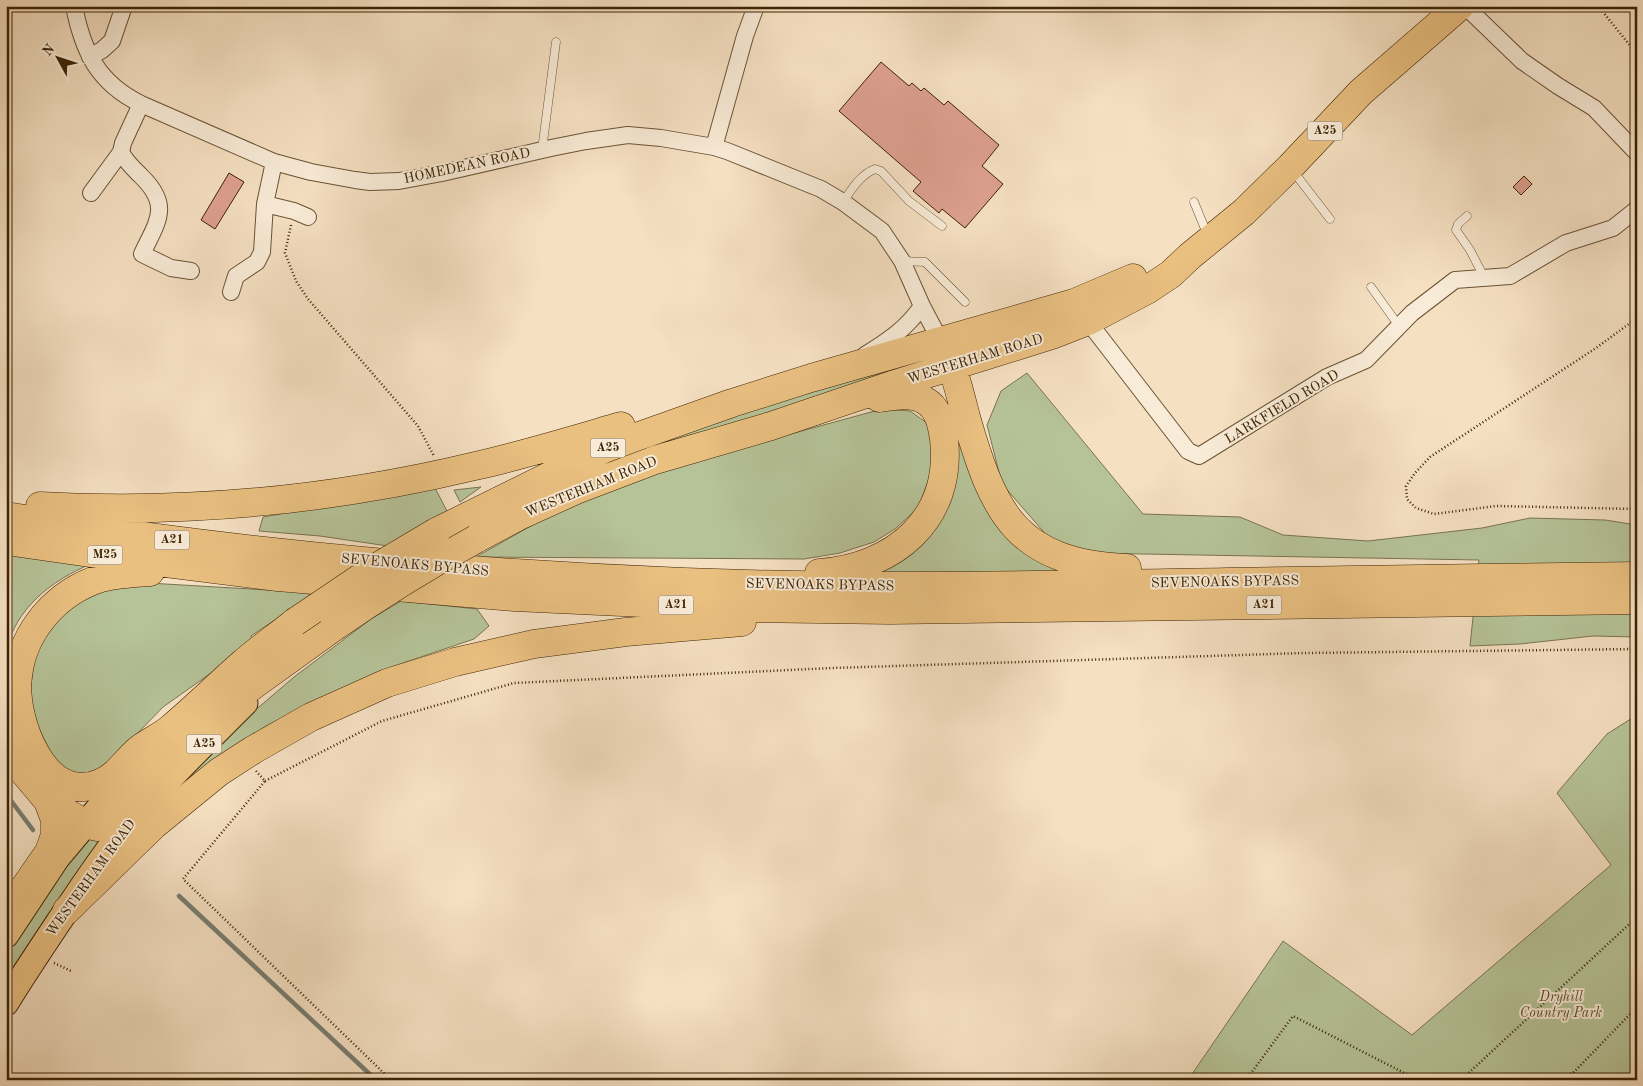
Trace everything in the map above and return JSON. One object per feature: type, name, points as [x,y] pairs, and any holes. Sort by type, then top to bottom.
[{"type":"highway","name":"WESTERHAM ROAD","points":[[170,729],[244,662],[295,622],[372,570],[436,532],[604,450],[732,403],[842,369],[1052,335],[1081,312],[1147,290],[1171,274],[1244,212],[1290,167],[1361,92],[1460,6]]},
{"type":"highway","name":"WESTERHAM ROAD","points":[[276,668],[398,583],[521,515],[576,490],[646,463],[766,428],[842,403],[947,353]]},
{"type":"highway","points":[[947,353],[975,447],[996,500],[1010,522],[1040,548],[1068,560],[1097,566],[1215,570],[1283,581]]},
{"type":"highway","points":[[628,579],[831,572],[873,561],[901,546],[924,521],[934,504],[943,477],[945,460],[943,430],[940,419],[932,406],[914,396],[899,395],[842,403]]},
{"type":"highway","points":[[6,504],[122,508],[241,503],[324,494],[442,473],[540,450],[672,412],[732,403]]},
{"type":"highway","name":"SEVENOAKS BYPASS","points":[[6,516],[157,538],[319,556],[476,570],[628,579],[900,586],[1637,576]]},
{"type":"highway","name":"M25","points":[[6,541],[204,568]]},
{"type":"highway","points":[[170,729],[137,751],[112,777],[102,783],[82,788],[65,783],[49,771],[40,760],[24,730],[17,696],[17,678],[20,662],[38,622],[59,602],[84,585],[116,575],[204,568]]},
{"type":"highway","name":"SEVENOAKS BYPASS","points":[[204,568],[514,597],[722,607],[890,610],[1637,600]]},
{"type":"highway","points":[[67,910],[154,825],[219,772],[311,717],[386,683],[455,662],[534,644],[626,632],[890,610]]},
{"type":"highway","points":[[6,748],[48,801],[85,824],[98,827],[111,822],[188,738],[230,702],[276,668]]},
{"type":"highway","points":[[6,916],[49,852],[55,835],[55,820],[48,801]]},
{"type":"main road","name":"WESTERHAM ROAD","points":[[6,1004],[32,960],[93,870],[131,821],[176,772],[246,702],[276,668]]},
{"type":"main road","name":"WESTERHAM ROAD","points":[[6,935],[57,858],[125,776],[170,729]]},
{"type":"street","name":"HOMEDEAN ROAD","points":[[74,6],[83,43],[90,57],[107,81],[125,95],[141,104],[274,162],[312,172],[355,180],[399,181],[586,141],[628,135],[661,138],[714,147],[775,171]]},
{"type":"street","points":[[90,57],[112,41],[124,6]]},
{"type":"street","points":[[714,147],[745,36],[756,6]]},
{"type":"street","points":[[1465,6],[1522,61],[1594,108],[1637,152]]},
{"type":"street","points":[[91,193],[121,152],[123,143],[141,104]]},
{"type":"street","points":[[121,152],[154,190],[160,205],[157,222],[142,254],[171,268],[191,271]]},
{"type":"street","points":[[231,292],[236,276],[257,262],[262,252],[265,204],[274,162]]},
{"type":"street","name":"WESTERHAM ROAD","points":[[775,171],[821,189],[882,231],[902,261],[922,306],[947,353]]},
{"type":"street","points":[[265,204],[301,214]]},
{"type":"street","name":"LARKFIELD ROAD","points":[[1081,312],[1188,452],[1199,456],[1327,377],[1366,360],[1412,313],[1454,280],[1510,276],[1566,243],[1613,228],[1637,209]]},
{"type":"street","points":[[842,369],[897,334],[913,319],[922,306]]},
{"type":"lane","points":[[542,150],[556,42]]},
{"type":"lane","points":[[1290,167],[1330,219]]},
{"type":"lane","points":[[842,202],[855,184],[868,172],[875,169],[881,171],[909,201],[942,226]]},
{"type":"lane","points":[[1194,202],[1200,248]]},
{"type":"lane","points":[[1467,216],[1458,224],[1456,230],[1470,250],[1484,278]]},
{"type":"lane","points":[[902,261],[925,262],[966,302]]},
{"type":"lane","points":[[1371,287],[1399,326]]},
{"type":"path","points":[[1598,6],[1637,54]]},
{"type":"path","points":[[301,214],[285,254],[296,281],[308,299],[418,426],[442,473]]},
{"type":"path","points":[[1637,318],[1596,348],[1430,458],[1415,473],[1406,486],[1407,499],[1416,508],[1434,514],[1496,506],[1637,509]]},
{"type":"path","points":[[391,1080],[183,879],[265,781],[382,721],[514,682],[842,668],[1293,653],[1637,649]]},
{"type":"path","points":[[243,756],[265,781]]},
{"type":"path","points":[[1461,1080],[1637,917]]},
{"type":"path","points":[[1550,1080],[1573,1073],[1637,1007]]},
{"type":"path","points":[[1246,1080],[1293,1016],[1418,1080]]},
{"type":"green space","points":[[922,363],[646,453],[560,478],[630,447],[826,387]]},
{"type":"green space","points":[[1027,373],[1143,514],[1240,517],[1283,535],[1368,541],[1482,528],[1530,518],[1605,520],[1637,525],[1637,637],[1593,636],[1520,644],[1470,646],[1479,560],[1087,553],[1049,538],[1002,484],[987,425],[1001,391]]},
{"type":"green space","points":[[882,409],[910,411],[927,423],[934,447],[931,473],[918,508],[895,529],[874,542],[840,553],[804,559],[476,557],[559,510],[644,474]]},
{"type":"green space","points":[[955,419],[980,494],[1085,576],[857,575],[898,558]]},
{"type":"green space","points":[[481,487],[460,502],[454,490]]},
{"type":"green space","points":[[435,488],[447,511],[388,546],[320,536],[259,531],[263,517]]},
{"type":"green space","points":[[6,551],[91,564],[62,578],[37,598],[17,623],[10,637],[6,653]]},
{"type":"green space","points":[[148,583],[302,592],[312,595],[251,636],[255,642],[163,707],[104,768],[79,776],[57,765],[28,707],[36,646],[45,628],[86,594]]},
{"type":"green space","points":[[401,601],[477,609],[489,626],[474,639],[385,669],[266,726],[206,765],[169,798],[217,743],[294,677],[371,619]]},
{"type":"green space","name":"Dryhill Country Park","points":[[1637,715],[1637,1080],[1188,1080],[1283,941],[1412,1035],[1611,865],[1557,793],[1607,734]]},
{"type":"green space","points":[[109,832],[38,930],[6,983],[6,957],[14,941],[83,840]]},
{"type":"building","points":[[881,62],[909,86],[912,83],[921,91],[924,88],[944,105],[948,101],[999,145],[982,166],[1003,184],[965,228],[942,209],[939,213],[913,191],[921,182],[839,111]]},
{"type":"building","points":[[229,173],[244,182],[215,229],[201,220]]},
{"type":"building","points":[[1524,176],[1532,184],[1521,195],[1513,187]]},
{"type":"waterway","points":[[6,148],[9,153],[6,158]]},
{"type":"waterway","points":[[6,794],[33,830]]},
{"type":"waterway","points":[[179,896],[376,1080]]}]
